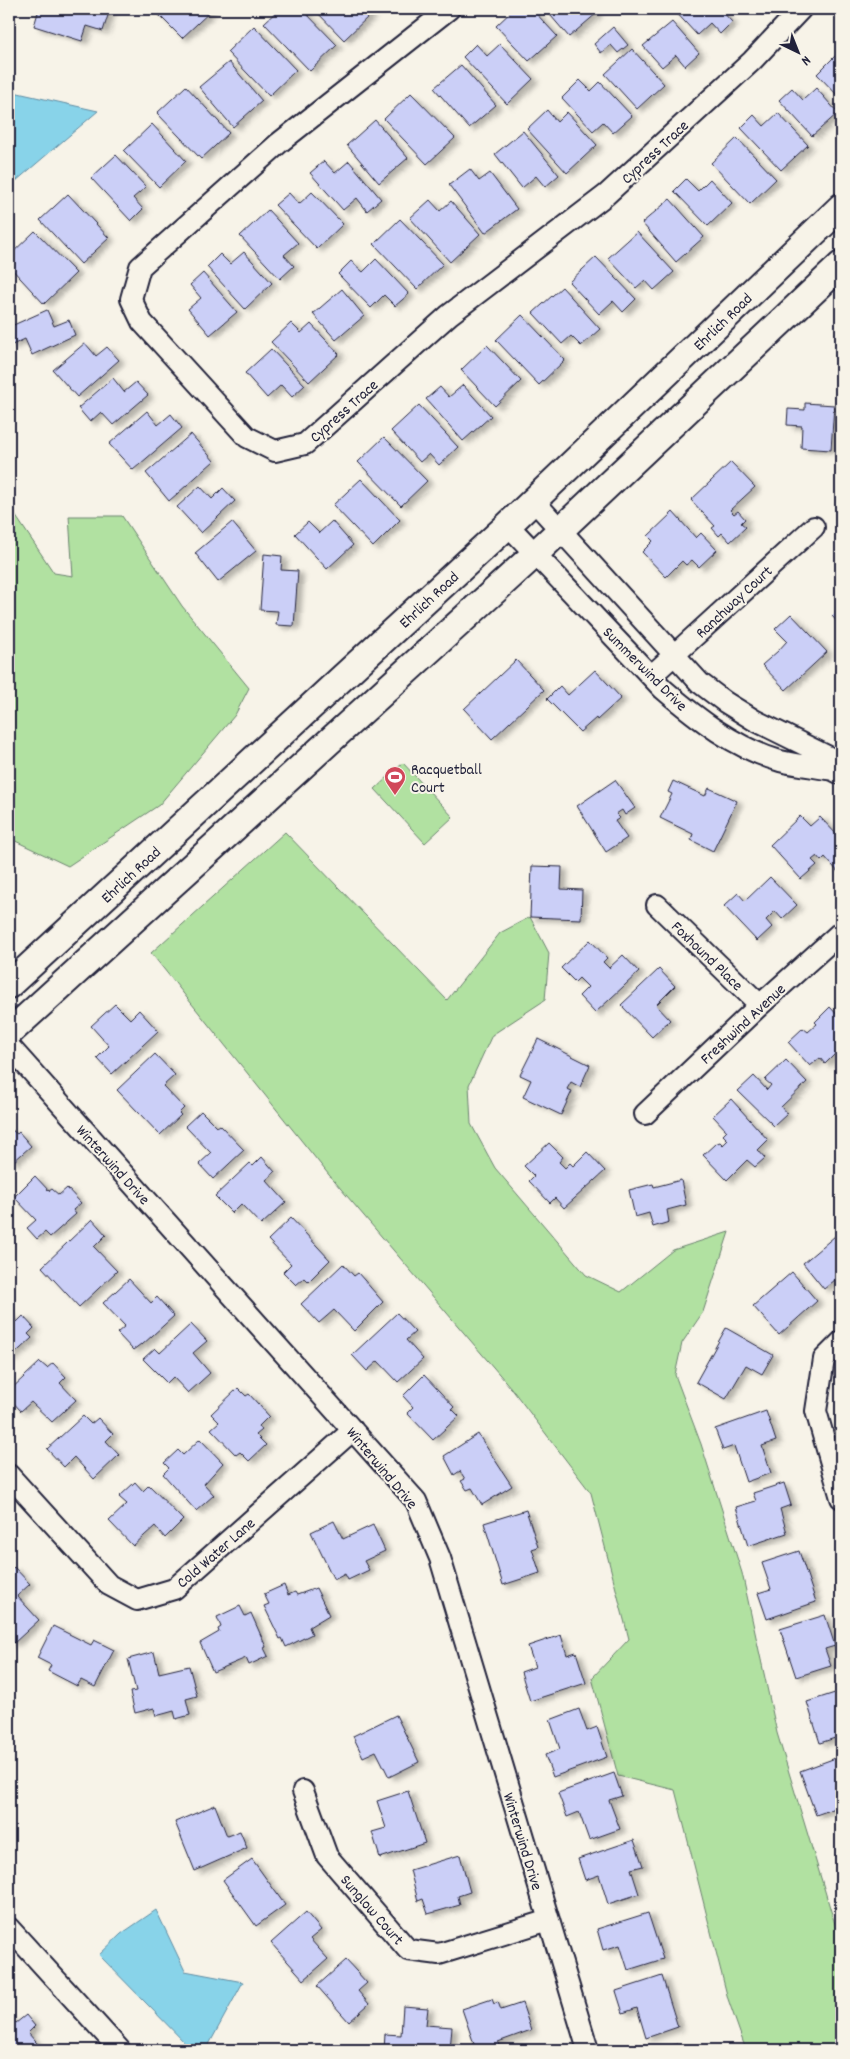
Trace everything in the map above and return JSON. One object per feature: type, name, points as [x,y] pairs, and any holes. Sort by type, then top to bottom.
[{"type":"main road","name":"Ehrlich Road","points":[[9,986],[534,501],[841,207]]},
{"type":"main road","points":[[9,1033],[561,530],[841,265]]},
{"type":"street","name":"Cypress Trace","points":[[449,9],[279,143],[140,268],[131,298],[142,322],[248,437],[275,451],[305,444],[449,315],[606,195],[752,61],[801,9]]},
{"type":"street","name":"Summerwind Drive","points":[[534,501],[700,683],[725,702],[782,735],[841,763]]},
{"type":"street","name":"Summerwind Drive","points":[[508,525],[651,676],[689,711],[717,732],[747,748],[780,761],[833,770],[841,774]]},
{"type":"street","name":"Ranchway Court","points":[[651,676],[814,527]]},
{"type":"street","name":"Foxhound Place","points":[[657,905],[760,1005]]},
{"type":"street","name":"Freshwind Avenue","points":[[645,1114],[760,1005],[841,932]]},
{"type":"street","name":"Winterwind Drive","points":[[9,1046],[416,1501],[436,1550],[588,2050]]},
{"type":"street","points":[[841,1342],[824,1359],[816,1411],[841,1498]]},
{"type":"street","name":"Cold Water Lane","points":[[9,1475],[108,1585],[137,1600],[174,1589],[353,1430]]},
{"type":"street","name":"Sunglow Court","points":[[303,1791],[327,1856],[408,1950],[439,1954],[548,1920]]},
{"type":"street","points":[[9,1928],[120,2050]]},
{"type":"green space","points":[[9,506],[54,573],[73,576],[69,516],[122,516],[182,606],[249,688],[235,715],[159,805],[68,866],[9,838]]},
{"type":"green space","points":[[403,763],[453,817],[425,843],[375,789]]},
{"type":"green space","points":[[285,832],[447,1000],[500,933],[530,917],[549,953],[545,1000],[492,1035],[469,1085],[471,1124],[495,1168],[586,1275],[621,1292],[673,1250],[729,1232],[703,1312],[682,1343],[675,1375],[701,1444],[742,1573],[777,1733],[841,1944],[841,2050],[746,2050],[728,1999],[675,1790],[618,1776],[592,1678],[629,1639],[591,1493],[511,1388],[329,1175],[151,953]]},
{"type":"water","points":[[9,91],[98,111],[9,187]]},
{"type":"water","points":[[156,1910],[185,1971],[243,1982],[206,2050],[192,2050],[99,1955],[121,1934]]},
{"type":"building","points":[[39,9],[110,9],[103,31],[87,26],[82,41],[34,26]]},
{"type":"building","points":[[153,9],[213,9],[182,38]]},
{"type":"building","points":[[279,9],[302,9],[337,45],[310,71],[264,23]]},
{"type":"building","points":[[314,9],[366,9],[371,14],[344,40]]},
{"type":"building","points":[[514,9],[532,9],[557,36],[529,61],[496,26]]},
{"type":"building","points":[[545,9],[593,9],[597,13],[569,37]]},
{"type":"building","points":[[673,9],[720,9],[732,22],[720,34],[710,23],[697,35]]},
{"type":"building","points":[[672,22],[699,53],[685,66],[676,55],[662,67],[643,46]]},
{"type":"building","points":[[254,26],[296,70],[269,96],[227,52]]},
{"type":"building","points":[[613,27],[628,45],[618,53],[611,45],[601,53],[594,44]]},
{"type":"building","points":[[476,44],[487,56],[500,44],[533,79],[507,104],[463,57]]},
{"type":"building","points":[[632,49],[664,84],[637,109],[605,74]]},
{"type":"building","points":[[841,50],[841,99],[817,74]]},
{"type":"building","points":[[229,62],[262,101],[233,127],[199,87]]},
{"type":"building","points":[[461,65],[496,105],[469,128],[434,88]]},
{"type":"building","points":[[580,80],[591,91],[600,82],[632,116],[613,133],[603,122],[593,131],[562,98]]},
{"type":"building","points":[[186,86],[229,133],[201,159],[157,113]]},
{"type":"building","points":[[792,88],[803,100],[816,88],[838,113],[812,136],[779,100]]},
{"type":"building","points":[[411,93],[455,138],[427,164],[384,119]]},
{"type":"building","points":[[547,110],[557,122],[567,112],[597,145],[567,173],[527,129]]},
{"type":"building","points":[[778,113],[808,145],[781,170],[741,128],[754,115],[764,126]]},
{"type":"building","points":[[375,120],[408,158],[379,183],[347,145]]},
{"type":"building","points":[[152,124],[186,161],[159,187],[124,151]]},
{"type":"building","points":[[523,131],[559,175],[545,187],[536,176],[522,188],[495,154]]},
{"type":"building","points":[[737,138],[776,179],[750,204],[711,163]]},
{"type":"building","points":[[116,155],[146,187],[133,198],[143,209],[131,221],[91,178]]},
{"type":"building","points":[[324,161],[335,173],[349,161],[381,199],[367,211],[357,198],[343,210],[310,173]]},
{"type":"building","points":[[470,169],[479,181],[490,173],[517,209],[485,233],[449,185]]},
{"type":"building","points":[[686,179],[698,191],[710,179],[732,203],[708,226],[674,191]]},
{"type":"building","points":[[312,192],[343,224],[317,249],[275,205],[289,193],[299,204]]},
{"type":"building","points":[[68,194],[109,238],[81,264],[40,220]]},
{"type":"building","points":[[670,199],[704,237],[676,262],[642,223]]},
{"type":"building","points":[[430,200],[440,211],[451,201],[480,234],[450,262],[410,218]]},
{"type":"building","points":[[268,210],[298,243],[284,255],[294,266],[280,279],[240,236]]},
{"type":"building","points":[[400,219],[443,264],[417,289],[374,244]]},
{"type":"building","points":[[35,231],[76,273],[44,304],[9,266],[9,256]]},
{"type":"building","points":[[637,232],[674,272],[654,290],[645,280],[636,288],[608,258]]},
{"type":"building","points":[[244,252],[272,283],[245,309],[207,267],[220,254],[230,264]]},
{"type":"building","points":[[596,257],[636,299],[623,312],[613,301],[599,314],[569,282]]},
{"type":"building","points":[[376,259],[409,294],[395,306],[384,295],[371,308],[338,274],[351,261],[363,272]]},
{"type":"building","points":[[203,273],[237,312],[210,335],[188,309],[201,298],[190,285]]},
{"type":"building","points":[[562,287],[600,329],[581,346],[571,336],[562,344],[533,313]]},
{"type":"building","points":[[342,289],[364,316],[336,340],[313,314]]},
{"type":"building","points":[[47,310],[54,326],[69,320],[75,335],[32,355],[25,339],[10,346],[9,327]]},
{"type":"building","points":[[522,315],[565,360],[539,385],[496,340]]},
{"type":"building","points":[[291,323],[301,333],[311,324],[339,354],[309,382],[271,342]]},
{"type":"building","points":[[85,343],[96,356],[107,347],[119,360],[77,397],[53,370]]},
{"type":"building","points":[[487,345],[521,381],[495,406],[461,370]]},
{"type":"building","points":[[271,349],[305,385],[292,397],[281,385],[267,398],[245,373]]},
{"type":"building","points":[[113,378],[124,392],[136,382],[148,395],[113,425],[101,412],[90,422],[78,408]]},
{"type":"building","points":[[463,385],[491,416],[463,441],[426,399],[440,387],[449,397]]},
{"type":"building","points":[[805,403],[834,405],[831,450],[801,448],[802,426],[787,425],[788,409],[805,410]]},
{"type":"building","points":[[419,405],[458,447],[439,465],[429,454],[420,462],[391,431]]},
{"type":"building","points":[[147,411],[158,425],[171,414],[182,428],[133,470],[109,444]]},
{"type":"building","points":[[191,434],[214,461],[169,501],[146,473]]},
{"type":"building","points":[[384,437],[427,481],[401,506],[358,462]]},
{"type":"building","points":[[731,462],[755,487],[730,510],[734,514],[738,511],[745,519],[741,523],[746,527],[730,542],[722,533],[719,536],[712,528],[715,526],[691,500]]},
{"type":"building","points":[[361,479],[400,520],[373,547],[333,505]]},
{"type":"building","points":[[200,486],[212,499],[223,488],[235,501],[201,533],[177,507]]},
{"type":"building","points":[[673,512],[696,538],[701,533],[717,550],[699,567],[692,560],[686,565],[682,561],[666,577],[642,552],[653,541],[648,536]]},
{"type":"building","points":[[332,521],[353,545],[327,569],[295,534],[308,522],[319,533]]},
{"type":"building","points":[[232,522],[256,551],[218,582],[195,553]]},
{"type":"building","points":[[264,554],[282,556],[281,570],[298,571],[294,626],[276,625],[278,611],[260,610]]},
{"type":"building","points":[[841,607],[841,626],[832,616]]},
{"type":"building","points":[[791,614],[827,652],[786,690],[762,665],[787,641],[775,629]]},
{"type":"building","points":[[516,660],[544,690],[492,739],[464,709]]},
{"type":"building","points":[[595,670],[621,698],[597,720],[596,718],[580,732],[547,699],[560,686],[568,695]]},
{"type":"building","points":[[615,780],[635,808],[625,815],[622,810],[616,814],[620,818],[615,821],[627,838],[606,852],[577,806]]},
{"type":"building","points":[[673,781],[705,796],[709,788],[737,801],[713,851],[691,840],[693,834],[660,818],[672,794],[668,792]]},
{"type":"building","points":[[800,816],[810,826],[820,817],[841,839],[841,871],[839,873],[825,857],[821,861],[817,856],[812,860],[817,865],[801,879],[770,845]]},
{"type":"building","points":[[532,866],[562,867],[561,889],[582,890],[581,919],[530,917]]},
{"type":"building","points":[[770,877],[797,905],[782,919],[775,911],[766,920],[772,927],[757,941],[724,906],[738,893],[745,901]]},
{"type":"building","points":[[590,940],[607,958],[603,962],[609,968],[623,955],[639,972],[595,1013],[579,996],[588,987],[579,978],[575,982],[561,968]]},
{"type":"building","points":[[659,969],[675,986],[656,1005],[670,1020],[652,1037],[621,1005]]},
{"type":"building","points":[[115,1004],[130,1019],[139,1010],[158,1031],[112,1074],[97,1058],[109,1046],[91,1026]]},
{"type":"building","points":[[830,1007],[841,1019],[841,1038],[836,1042],[841,1048],[825,1064],[820,1058],[810,1066],[788,1042],[803,1028],[808,1032]]},
{"type":"building","points":[[538,1039],[590,1065],[580,1087],[571,1082],[567,1089],[572,1091],[561,1115],[523,1097],[531,1080],[520,1075]]},
{"type":"building","points":[[155,1054],[175,1075],[163,1086],[184,1108],[179,1113],[181,1115],[160,1135],[117,1090]]},
{"type":"building","points":[[786,1060],[807,1082],[781,1107],[787,1114],[774,1126],[738,1091],[754,1076],[767,1090],[771,1085],[765,1080]]},
{"type":"building","points":[[731,1099],[768,1140],[758,1150],[765,1158],[755,1167],[747,1160],[727,1180],[703,1155],[715,1144],[720,1142],[723,1145],[728,1140],[723,1135],[727,1131],[713,1116]]},
{"type":"building","points":[[201,1111],[217,1127],[220,1125],[244,1150],[213,1179],[199,1164],[211,1153],[185,1126]]},
{"type":"building","points":[[12,1130],[17,1134],[19,1132],[31,1146],[13,1162],[9,1158],[9,1133]]},
{"type":"building","points":[[549,1143],[563,1157],[559,1162],[565,1168],[570,1163],[573,1166],[587,1152],[605,1171],[564,1208],[555,1198],[550,1203],[529,1181],[534,1176],[524,1166]]},
{"type":"building","points":[[262,1157],[275,1172],[266,1180],[286,1202],[261,1225],[241,1204],[232,1213],[215,1196],[250,1163],[253,1166]]},
{"type":"building","points":[[35,1176],[49,1191],[52,1189],[59,1195],[67,1188],[81,1203],[73,1210],[76,1214],[50,1237],[45,1232],[37,1239],[27,1228],[36,1220],[14,1197]]},
{"type":"building","points":[[681,1180],[686,1205],[667,1210],[669,1222],[653,1227],[649,1213],[635,1217],[629,1190],[653,1184],[654,1187]]},
{"type":"building","points":[[291,1218],[330,1260],[308,1282],[304,1278],[296,1285],[283,1272],[291,1264],[268,1240]]},
{"type":"building","points":[[92,1219],[106,1235],[94,1247],[117,1271],[79,1307],[42,1267]]},
{"type":"building","points":[[841,1231],[841,1275],[824,1289],[803,1263]]},
{"type":"building","points":[[343,1264],[354,1276],[358,1273],[383,1302],[354,1331],[334,1310],[319,1323],[301,1304]]},
{"type":"building","points":[[792,1272],[817,1301],[779,1335],[753,1306]]},
{"type":"building","points":[[129,1279],[151,1303],[157,1297],[174,1316],[142,1345],[133,1350],[117,1333],[125,1326],[103,1303]]},
{"type":"building","points":[[9,1313],[17,1322],[23,1316],[34,1328],[28,1334],[32,1338],[9,1359]]},
{"type":"building","points":[[397,1313],[415,1332],[406,1340],[423,1359],[398,1382],[378,1361],[367,1371],[352,1355]]},
{"type":"building","points":[[191,1324],[207,1341],[193,1353],[210,1373],[188,1393],[173,1377],[167,1383],[143,1359],[155,1348],[160,1353]]},
{"type":"building","points":[[726,1328],[773,1355],[762,1374],[746,1365],[726,1399],[696,1382]]},
{"type":"building","points":[[40,1362],[47,1368],[53,1363],[66,1377],[60,1383],[76,1400],[52,1422],[31,1402],[21,1411],[9,1398],[9,1391]]},
{"type":"building","points":[[424,1375],[454,1407],[452,1409],[459,1416],[433,1440],[407,1413],[413,1407],[403,1396]]},
{"type":"building","points":[[238,1388],[246,1396],[249,1394],[269,1416],[259,1426],[262,1430],[256,1435],[266,1445],[249,1461],[240,1452],[236,1455],[211,1429],[219,1422],[211,1414]]},
{"type":"building","points":[[766,1411],[776,1441],[762,1446],[771,1473],[746,1482],[734,1446],[723,1450],[715,1429]]},
{"type":"building","points":[[83,1416],[91,1424],[98,1418],[113,1434],[106,1441],[119,1455],[94,1479],[74,1457],[64,1467],[47,1449]]},
{"type":"building","points":[[478,1434],[512,1486],[482,1505],[472,1488],[467,1490],[461,1481],[465,1479],[460,1471],[454,1475],[444,1456]]},
{"type":"building","points":[[200,1439],[223,1463],[204,1484],[214,1495],[196,1511],[163,1474],[169,1468],[164,1463],[178,1450],[183,1455]]},
{"type":"building","points":[[135,1482],[143,1491],[149,1485],[183,1520],[165,1538],[155,1526],[133,1546],[109,1521],[127,1504],[119,1497]]},
{"type":"building","points":[[784,1483],[791,1505],[780,1509],[787,1533],[748,1546],[736,1507],[756,1501],[753,1493]]},
{"type":"building","points":[[526,1510],[538,1547],[532,1549],[540,1573],[503,1585],[484,1523]]},
{"type":"building","points":[[334,1521],[343,1539],[373,1525],[385,1551],[364,1561],[369,1570],[348,1580],[345,1574],[334,1580],[311,1532]]},
{"type":"building","points":[[799,1551],[816,1602],[767,1619],[758,1593],[771,1589],[762,1563]]},
{"type":"building","points":[[14,1567],[30,1584],[17,1596],[39,1620],[14,1643],[12,1641],[9,1644],[9,1572]]},
{"type":"building","points":[[284,1585],[288,1595],[295,1592],[297,1595],[316,1588],[329,1615],[309,1627],[312,1634],[286,1647],[282,1638],[280,1639],[264,1606],[269,1604],[264,1594]]},
{"type":"building","points":[[240,1606],[245,1616],[251,1613],[268,1656],[249,1665],[246,1658],[213,1672],[200,1643],[219,1632],[218,1629],[221,1627],[217,1617]]},
{"type":"building","points":[[825,1615],[835,1646],[825,1649],[831,1666],[796,1677],[780,1629]]},
{"type":"building","points":[[53,1626],[91,1645],[94,1640],[114,1650],[95,1687],[81,1680],[77,1686],[48,1671],[51,1665],[37,1658]]},
{"type":"building","points":[[561,1635],[567,1655],[576,1652],[586,1683],[530,1701],[521,1672],[535,1667],[528,1646]]},
{"type":"building","points":[[154,1652],[159,1673],[189,1666],[197,1696],[186,1699],[190,1715],[176,1719],[174,1711],[156,1716],[154,1708],[135,1713],[130,1692],[136,1691],[128,1659]]},
{"type":"building","points":[[841,1691],[841,1736],[820,1743],[807,1702]]},
{"type":"building","points":[[579,1709],[587,1731],[597,1727],[607,1757],[553,1777],[545,1755],[560,1749],[550,1720]]},
{"type":"building","points":[[396,1715],[419,1762],[389,1777],[376,1751],[363,1757],[353,1736]]},
{"type":"building","points":[[841,1756],[841,1806],[816,1815],[800,1771]]},
{"type":"building","points":[[614,1773],[622,1796],[609,1800],[620,1829],[589,1840],[579,1812],[567,1817],[558,1793]]},
{"type":"building","points":[[408,1791],[425,1843],[380,1858],[372,1832],[386,1828],[377,1801]]},
{"type":"building","points":[[215,1805],[227,1836],[240,1831],[247,1848],[195,1871],[175,1822]]},
{"type":"building","points":[[634,1840],[643,1866],[631,1869],[639,1894],[608,1904],[599,1875],[585,1880],[578,1859]]},
{"type":"building","points":[[460,1855],[470,1892],[458,1896],[460,1905],[428,1914],[423,1899],[418,1901],[410,1870]]},
{"type":"building","points":[[252,1859],[285,1905],[256,1926],[223,1880]]},
{"type":"building","points":[[306,1912],[321,1930],[310,1939],[328,1959],[304,1980],[271,1943]]},
{"type":"building","points":[[648,1913],[663,1959],[628,1970],[620,1945],[603,1950],[597,1929]]},
{"type":"building","points":[[346,1960],[367,1983],[358,1991],[369,2004],[349,2022],[317,1986]]},
{"type":"building","points":[[662,1976],[678,2027],[646,2038],[637,2008],[623,2013],[616,1991]]},
{"type":"building","points":[[492,1999],[494,2004],[498,2002],[501,2010],[522,2003],[531,2030],[498,2042],[500,2049],[479,2050],[478,2046],[475,2047],[462,2009]]},
{"type":"building","points":[[403,2006],[428,2008],[426,2025],[452,2027],[450,2050],[384,2050],[385,2034],[401,2035]]},
{"type":"building","points":[[26,2015],[35,2026],[28,2033],[43,2050],[9,2050],[9,2017],[16,2023]]},
{"type":"building","points":[[677,2044],[679,2050],[660,2050]]},
{"type":"place","name":"Racquetball Court","points":[[395,796]]}]
